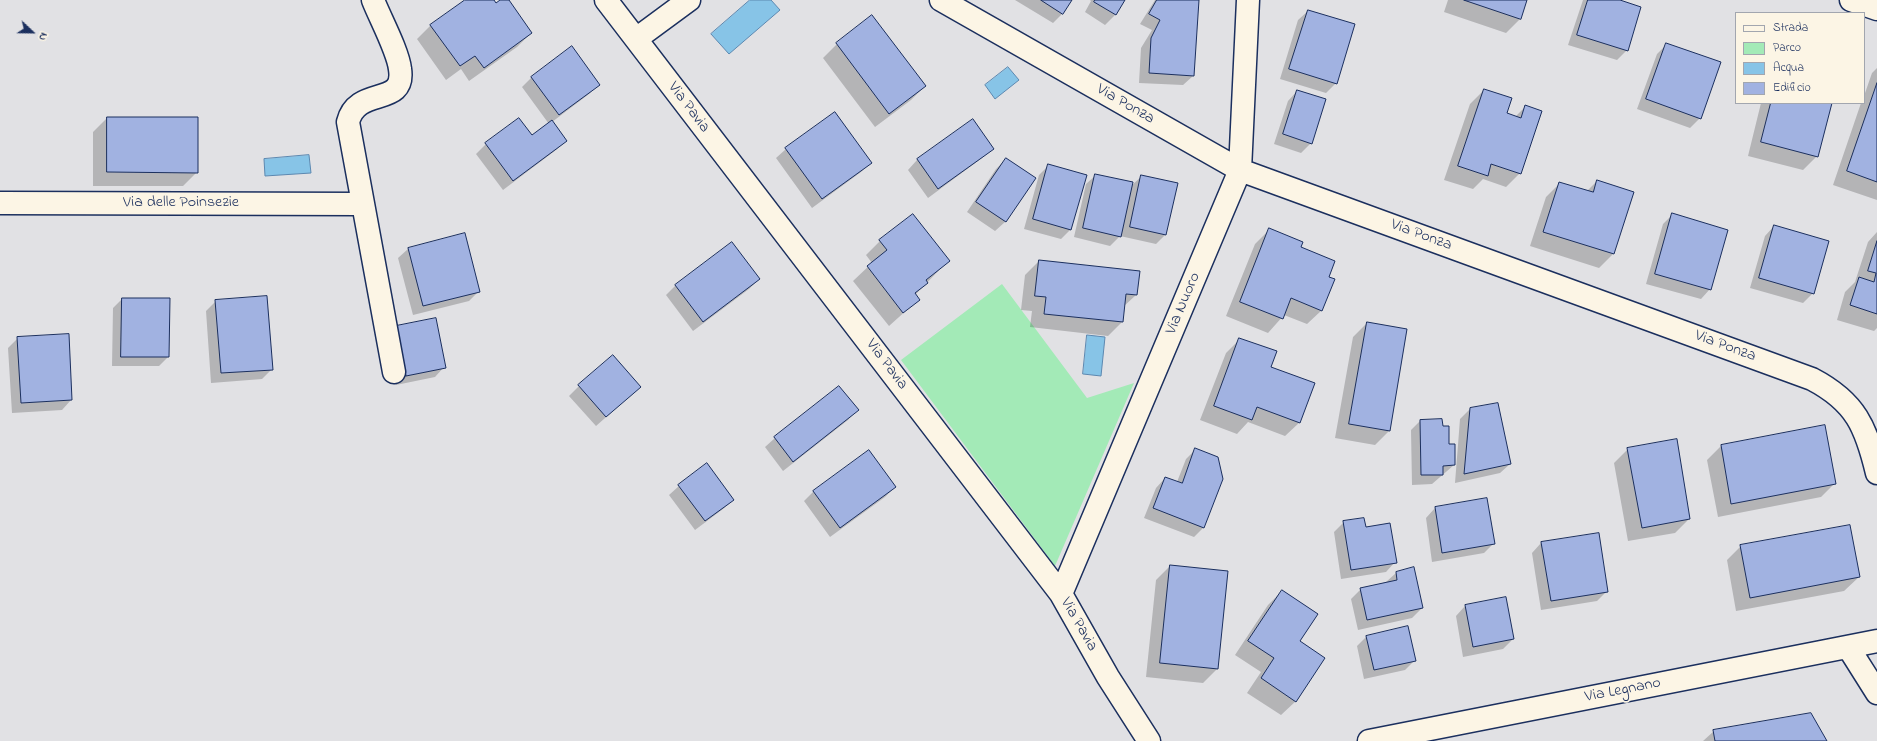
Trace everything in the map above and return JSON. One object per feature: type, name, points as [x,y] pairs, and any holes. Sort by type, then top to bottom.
[{"type":"street","points":[[373,0],[400,70],[398,82],[392,92],[383,97],[362,101],[352,110],[349,115],[348,128],[394,372]]},
{"type":"street","name":"Via Pavia","points":[[606,0],[1061,594],[1108,677],[1149,741]]},
{"type":"street","points":[[636,39],[689,0]]},
{"type":"street","name":"Via Ponza","points":[[941,0],[1240,170],[1812,379],[1837,395],[1859,418],[1870,445],[1877,473]]},
{"type":"street","name":"Via Nuoro","points":[[1061,594],[1240,170],[1248,0]]},
{"type":"street","points":[[1851,0],[1877,10]]},
{"type":"street","name":"Via delle Poinsezie","points":[[0,203],[362,204]]},
{"type":"street","name":"Via Legnano","points":[[1369,741],[1396,738],[1877,641]]},
{"type":"street","points":[[1848,647],[1877,693]]},
{"type":"green space","points":[[1002,284],[1087,398],[1134,383],[1055,566],[901,360]]},
{"type":"water","points":[[750,0],[771,0],[780,10],[729,54],[711,34]]},
{"type":"water","points":[[1008,67],[1019,80],[995,99],[985,85]]},
{"type":"water","points":[[309,155],[311,173],[265,176],[264,159]]},
{"type":"water","points":[[1087,335],[1105,337],[1101,376],[1083,374]]},
{"type":"building","points":[[465,0],[494,0],[496,3],[500,0],[509,0],[532,33],[484,68],[475,56],[460,66],[430,25]]},
{"type":"building","points":[[1041,0],[1072,0],[1063,14]]},
{"type":"building","points":[[1095,0],[1125,0],[1116,15],[1094,2]]},
{"type":"building","points":[[1157,0],[1199,0],[1194,76],[1149,73],[1151,38],[1160,20],[1149,14]]},
{"type":"building","points":[[1464,0],[1527,0],[1521,19]]},
{"type":"building","points":[[1588,0],[1620,0],[1641,7],[1628,51],[1577,35]]},
{"type":"building","points":[[1308,10],[1355,24],[1337,84],[1289,69]]},
{"type":"building","points":[[872,15],[926,86],[889,114],[836,43]]},
{"type":"building","points":[[1666,43],[1721,62],[1701,119],[1646,99]]},
{"type":"building","points":[[572,46],[600,85],[559,115],[531,77]]},
{"type":"building","points":[[1877,83],[1877,182],[1847,171]]},
{"type":"building","points":[[1484,89],[1512,98],[1507,113],[1521,118],[1525,105],[1542,111],[1521,174],[1491,164],[1488,176],[1458,166]]},
{"type":"building","points":[[1297,90],[1326,99],[1312,144],[1283,134]]},
{"type":"building","points":[[1771,104],[1832,104],[1818,157],[1761,142]]},
{"type":"building","points":[[835,112],[872,163],[822,199],[785,148]]},
{"type":"building","points":[[107,117],[198,117],[198,173],[107,172]]},
{"type":"building","points":[[519,118],[532,135],[552,120],[567,141],[513,181],[485,143]]},
{"type":"building","points":[[973,119],[994,149],[938,189],[917,159]]},
{"type":"building","points":[[1006,158],[1036,178],[1006,222],[976,202]]},
{"type":"building","points":[[1048,164],[1087,175],[1071,230],[1033,219]]},
{"type":"building","points":[[1095,174],[1133,182],[1121,237],[1083,228]]},
{"type":"building","points":[[1141,175],[1178,183],[1166,235],[1130,227]]},
{"type":"building","points":[[1597,180],[1634,192],[1614,254],[1543,232],[1559,182],[1593,192]]},
{"type":"building","points":[[1672,213],[1728,230],[1711,290],[1655,274]]},
{"type":"building","points":[[913,214],[950,261],[926,280],[928,283],[915,293],[920,300],[903,313],[867,266],[887,250],[879,240]]},
{"type":"building","points":[[1774,225],[1829,241],[1814,294],[1759,278]]},
{"type":"building","points":[[1269,228],[1303,242],[1301,247],[1335,261],[1329,277],[1335,279],[1322,311],[1291,298],[1283,319],[1240,302]]},
{"type":"building","points":[[465,233],[480,292],[423,306],[408,248]]},
{"type":"building","points":[[1877,241],[1877,314],[1850,305],[1859,277],[1874,282],[1876,273],[1868,271]]},
{"type":"building","points":[[732,242],[760,279],[703,322],[675,285]]},
{"type":"building","points":[[1039,260],[1140,271],[1137,295],[1126,294],[1123,322],[1044,314],[1046,297],[1035,296]]},
{"type":"building","points":[[267,296],[273,370],[221,373],[215,300]]},
{"type":"building","points":[[122,298],[170,298],[169,357],[121,357]]},
{"type":"building","points":[[436,318],[446,368],[406,376],[396,326]]},
{"type":"building","points":[[1367,322],[1407,329],[1390,431],[1349,424]]},
{"type":"building","points":[[69,334],[72,400],[21,403],[17,337]]},
{"type":"building","points":[[1239,338],[1277,351],[1271,367],[1315,383],[1300,423],[1257,407],[1252,420],[1214,406]]},
{"type":"building","points":[[613,355],[641,387],[606,417],[578,385]]},
{"type":"building","points":[[839,386],[859,410],[793,462],[774,437]]},
{"type":"building","points":[[1498,403],[1511,464],[1464,474],[1470,408]]},
{"type":"building","points":[[1442,419],[1443,426],[1449,426],[1449,444],[1455,444],[1455,465],[1443,466],[1443,475],[1421,475],[1420,420]]},
{"type":"building","points":[[1825,425],[1836,484],[1731,504],[1721,445]]},
{"type":"building","points":[[1677,439],[1690,519],[1642,528],[1627,448]]},
{"type":"building","points":[[1195,448],[1218,457],[1223,479],[1204,528],[1153,508],[1165,477],[1182,483]]},
{"type":"building","points":[[869,450],[896,487],[840,528],[813,491]]},
{"type":"building","points":[[707,463],[734,500],[705,521],[678,485]]},
{"type":"building","points":[[1487,498],[1495,544],[1442,553],[1435,507]]},
{"type":"building","points":[[1364,518],[1366,527],[1390,523],[1397,563],[1351,570],[1343,521]]},
{"type":"building","points":[[1850,525],[1860,577],[1750,598],[1740,545]]},
{"type":"building","points":[[1599,533],[1608,592],[1551,601],[1541,542]]},
{"type":"building","points":[[1170,565],[1228,571],[1218,669],[1160,663]]},
{"type":"building","points":[[1414,567],[1423,608],[1367,620],[1360,588],[1397,580],[1396,572]]},
{"type":"building","points":[[1282,590],[1318,614],[1300,641],[1325,658],[1296,702],[1261,678],[1274,658],[1248,641]]},
{"type":"building","points":[[1506,597],[1514,639],[1473,647],[1465,605]]},
{"type":"building","points":[[1408,626],[1416,661],[1374,670],[1366,636]]},
{"type":"building","points":[[1811,713],[1827,741],[1715,741],[1713,730]]}]
